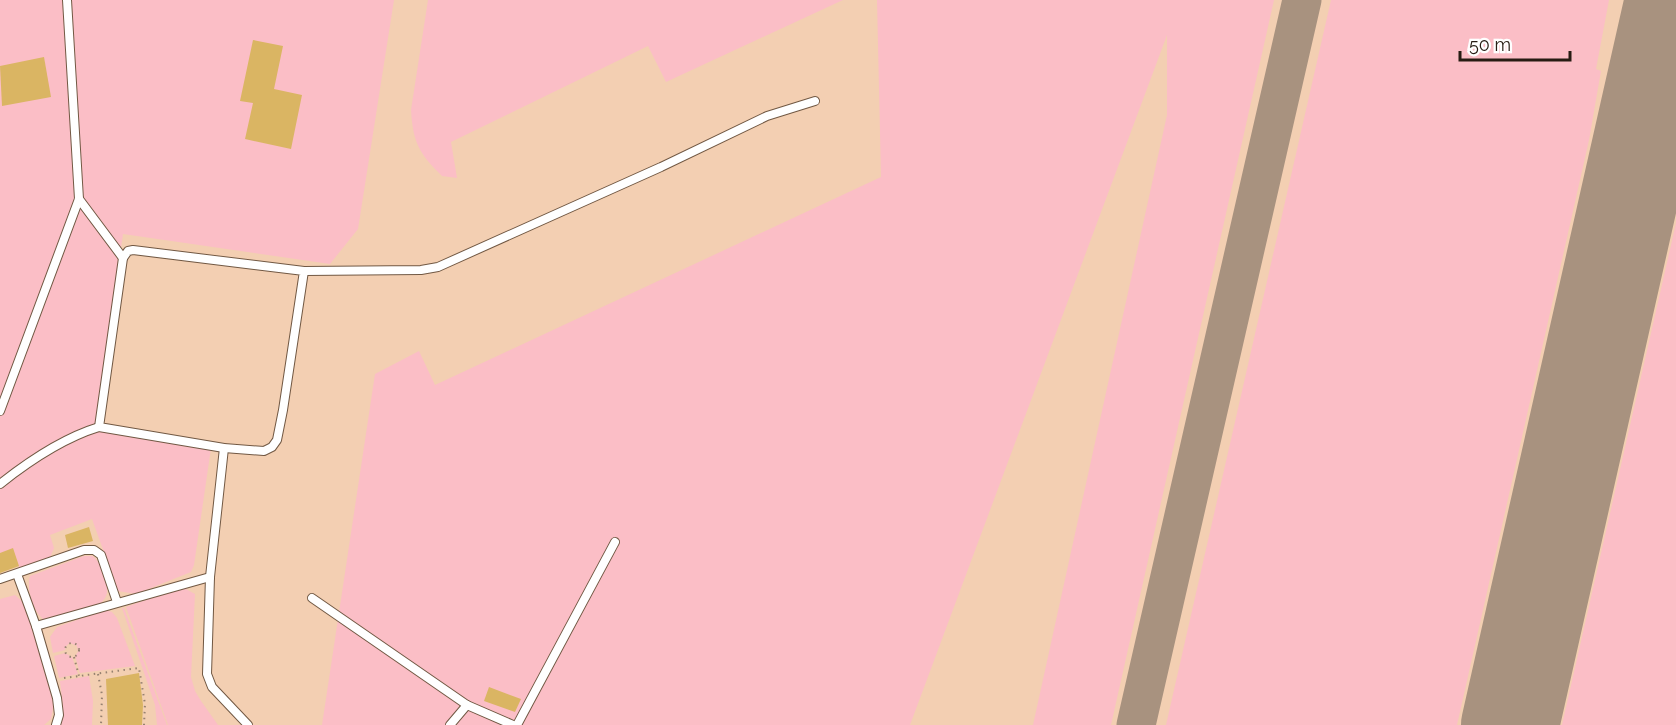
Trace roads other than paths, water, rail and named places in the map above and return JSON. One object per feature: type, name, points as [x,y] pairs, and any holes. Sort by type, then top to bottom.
[{"type":"lane","points":[[0,411],[79,199],[67,0]]},
{"type":"lane","points":[[99,427],[123,258],[128,251],[304,271],[421,270],[438,267],[767,116],[815,101]]},
{"type":"lane","points":[[79,199],[123,258]]},
{"type":"lane","points":[[0,484],[65,441],[99,427],[224,448],[264,451],[272,447],[277,440],[283,410],[304,271]]},
{"type":"lane","points":[[224,448],[210,577],[207,674],[212,687],[248,725]]},
{"type":"lane","points":[[517,725],[615,542]]},
{"type":"lane","points":[[0,579],[84,550],[94,550],[101,555],[117,602]]},
{"type":"lane","points":[[17,573],[36,626],[59,706],[56,725]]},
{"type":"lane","points":[[36,626],[210,577]]},
{"type":"lane","points":[[312,598],[467,705],[513,725]]},
{"type":"lane","points":[[450,725],[467,705]]}]
